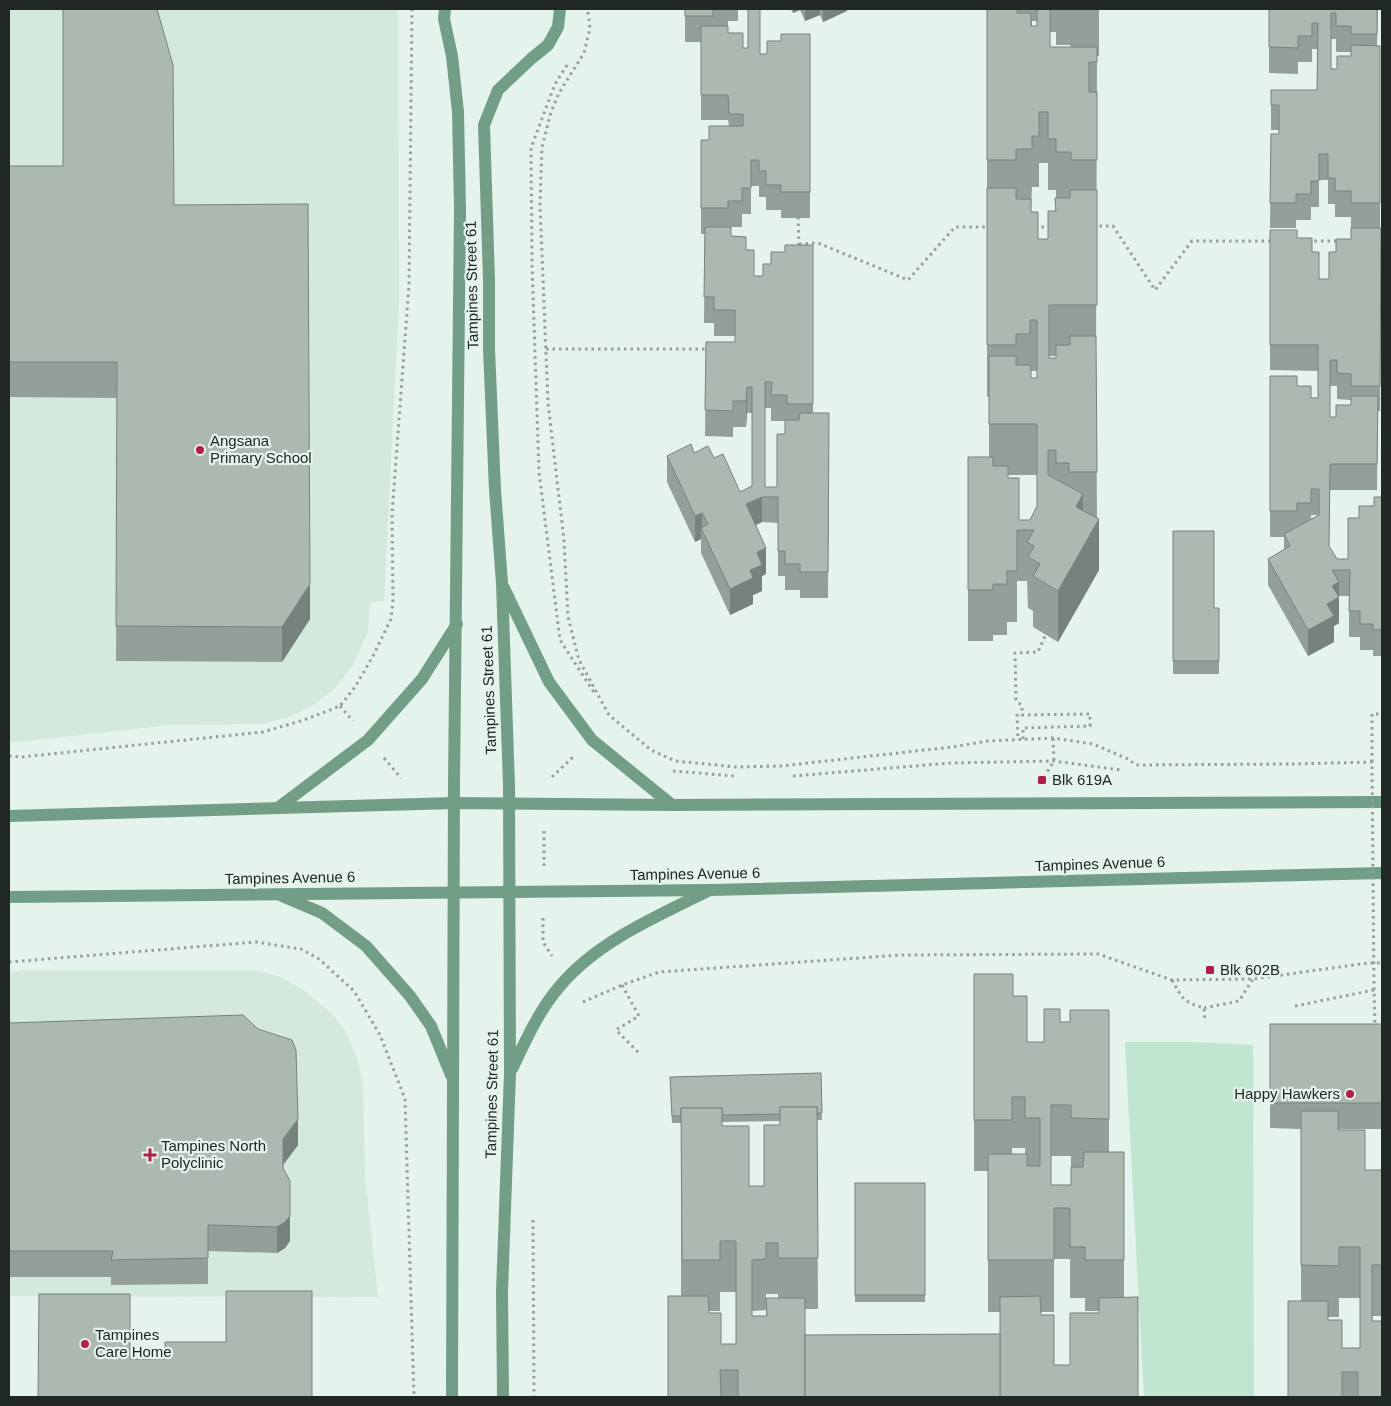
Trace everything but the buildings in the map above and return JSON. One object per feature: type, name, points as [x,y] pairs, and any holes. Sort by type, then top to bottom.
[{"type":"street","name":"Tampines Street 61","points":[[445,9],[444,19],[452,56],[458,112],[460,208],[454,804],[452,1397]]},
{"type":"street","name":"Tampines Street 61","points":[[503,1397],[502,1291],[510,1073],[509,804],[502,583],[495,490],[491,396],[484,126],[498,90],[548,45],[558,27],[560,9]]},
{"type":"street","points":[[502,583],[549,682],[592,740],[672,805]]},
{"type":"street","points":[[279,807],[368,740],[422,679],[456,624]]},
{"type":"street","points":[[9,816],[279,807],[454,804],[1382,802]]},
{"type":"street","name":"Tampines Avenue 6","points":[[9,897],[710,890],[1382,873]]},
{"type":"street","points":[[510,1073],[530,1030],[560,986],[596,952],[635,928],[710,890]]},
{"type":"street","points":[[277,894],[322,913],[366,946],[410,996],[431,1026],[454,1083]]},
{"type":"path","points":[[9,756],[21,757],[263,732],[304,720],[340,706],[356,688],[391,619],[393,602],[392,514],[409,286],[412,9]]},
{"type":"path","points":[[585,17],[587,9]]},
{"type":"path","points":[[587,9],[590,28],[584,53],[563,86],[551,112],[542,147],[540,205],[548,403],[564,540],[568,617],[579,660],[609,715],[651,750],[675,761],[734,767],[781,766],[952,747],[988,741],[1053,738],[1093,744],[1128,759],[1136,765],[1372,762]]},
{"type":"path","points":[[571,59],[555,84],[531,148],[532,264],[539,472],[560,640],[609,715],[626,736]]},
{"type":"path","points":[[798,217],[799,253]]},
{"type":"path","points":[[799,244],[818,243],[908,280],[954,226],[994,226]]},
{"type":"path","points":[[1034,226],[1053,226]]},
{"type":"path","points":[[1090,226],[1113,226],[1155,290],[1192,241],[1275,241]]},
{"type":"path","points":[[1303,241],[1343,241]]},
{"type":"path","points":[[546,349],[712,349]]},
{"type":"path","points":[[1023,739],[1023,728],[1090,726],[1090,714],[1022,715],[1022,706],[1016,700],[1015,653],[1038,652],[1046,634]]},
{"type":"path","points":[[1017,714],[1018,740]]},
{"type":"path","points":[[1375,1035],[1372,714],[1382,714]]},
{"type":"path","points":[[1042,780],[1054,761],[1053,738]]},
{"type":"path","points":[[784,777],[951,762],[1054,761],[1121,770]]},
{"type":"path","points":[[671,770],[735,777]]},
{"type":"path","points":[[9,962],[256,942],[301,949],[319,959],[354,991],[380,1036],[405,1099],[414,1397]]},
{"type":"path","points":[[578,1008],[584,1001],[659,972],[901,955],[1098,954],[1172,980],[1253,979],[1368,963],[1382,963]]},
{"type":"path","points":[[1172,980],[1183,1000],[1204,1008],[1239,1001],[1253,979]]},
{"type":"path","points":[[622,985],[639,1016],[616,1030],[640,1054]]},
{"type":"path","points":[[1295,1006],[1374,990]]},
{"type":"path","points":[[1204,1008],[1205,1022]]},
{"type":"path","points":[[533,1212],[534,1397]]},
{"type":"shaded area","name":"Angsana Primary School","points":[[9,9],[398,9],[399,300],[384,601],[370,602],[368,631],[353,665],[336,687],[315,704],[289,717],[264,724],[169,725],[9,743]]},
{"type":"shaded area","points":[[22,970],[255,970],[281,977],[302,989],[331,1013],[344,1029],[357,1057],[363,1084],[365,1176],[378,1297],[9,1296],[9,973]]},
{"type":"shaded area","points":[[1125,1042],[1192,1042],[1253,1045],[1254,1397],[1144,1397]]},
{"type":"place","name":"Angsana Primary School","points":[[200,450]]},
{"type":"place","name":"Blk 619A","points":[[1042,780]]},
{"type":"place","name":"Blk 602B","points":[[1210,970]]},
{"type":"place","name":"Happy Hawkers","points":[[1350,1094]]},
{"type":"place","name":"Tampines North Polyclinic","points":[[150,1155]]},
{"type":"place","name":"Tampines Care Home","points":[[85,1344]]}]
